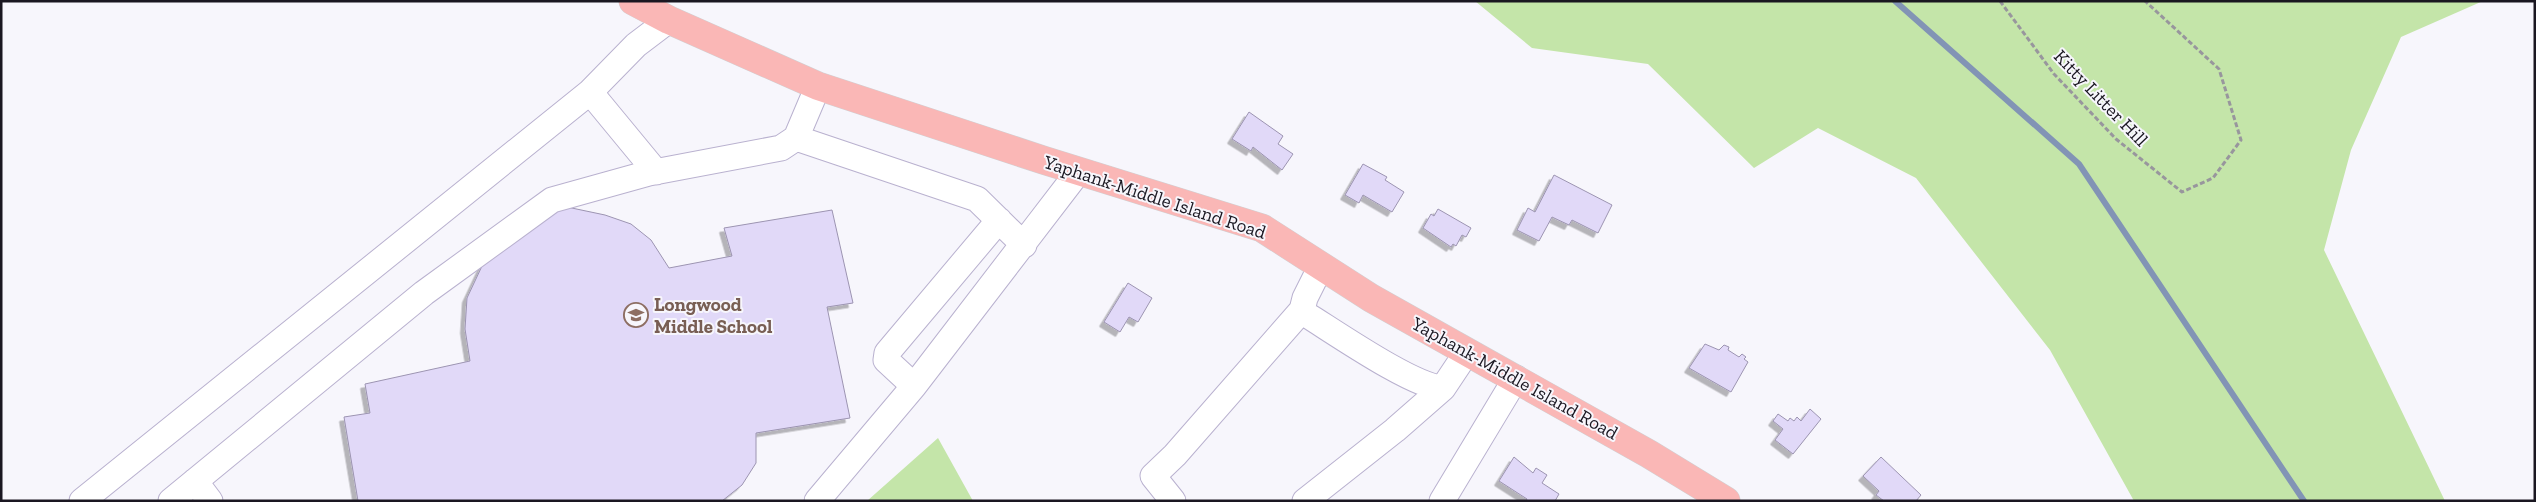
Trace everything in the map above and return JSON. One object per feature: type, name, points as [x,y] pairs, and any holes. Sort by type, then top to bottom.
[{"type":"main road","name":"Yaphank-Middle Island Road","points":[[633,1],[669,20],[818,86],[1262,228],[1321,266],[1467,352],[1516,378],[1726,501]]},
{"type":"street","points":[[82,501],[590,92],[636,45],[669,20]]},
{"type":"street","points":[[171,501],[424,293],[552,200],[656,172],[781,148],[796,138],[818,86]]},
{"type":"street","points":[[590,92],[656,172]]},
{"type":"street","points":[[796,138],[977,199],[1024,245]]},
{"type":"street","points":[[817,501],[914,386],[1079,171]]},
{"type":"street","points":[[914,386],[886,360],[887,353],[999,220]]},
{"type":"street","points":[[1173,501],[1153,476],[1175,455],[1302,310],[1305,298],[1321,266]]},
{"type":"street","points":[[1302,310],[1307,316],[1411,378],[1433,388],[1443,388]]},
{"type":"street","points":[[1305,501],[1395,430],[1443,388],[1467,352]]},
{"type":"street","points":[[1442,501],[1516,378]]},
{"type":"street","points":[[195,481],[210,501]]},
{"type":"path","name":"Kitty Litter Hill","points":[[2000,1],[2054,74],[2116,139],[2182,192],[2213,178],[2241,140],[2219,69],[2145,1]]},
{"type":"green space","points":[[1475,1],[2483,1],[2401,37],[2351,150],[2324,250],[2445,501],[2134,501],[2050,350],[1916,178],[1818,128],[1754,168],[1648,64],[1532,48]]},
{"type":"green space","points":[[938,438],[973,501],[867,501]]},
{"type":"building","points":[[1249,112],[1283,136],[1278,144],[1293,154],[1282,170],[1253,147],[1251,151],[1232,139]]},
{"type":"building","points":[[1363,164],[1387,177],[1385,180],[1404,192],[1392,212],[1363,195],[1359,203],[1345,195]]},
{"type":"building","points":[[1554,175],[1612,205],[1598,233],[1572,220],[1569,225],[1552,217],[1539,241],[1517,230],[1528,208],[1535,212]]},
{"type":"building","points":[[567,207],[605,215],[631,224],[651,240],[669,268],[732,256],[724,228],[832,210],[853,303],[827,307],[850,418],[756,433],[756,463],[742,485],[722,501],[358,501],[344,417],[370,413],[365,384],[470,361],[465,329],[467,298],[482,266],[534,216]]},
{"type":"building","points":[[1438,209],[1471,228],[1466,237],[1462,235],[1456,246],[1453,244],[1451,247],[1423,228],[1431,214],[1434,216]]},
{"type":"building","points":[[1128,283],[1152,298],[1138,322],[1129,317],[1120,332],[1104,322]]},
{"type":"building","points":[[1705,344],[1719,350],[1724,345],[1729,347],[1728,350],[1739,357],[1742,354],[1746,357],[1744,359],[1748,362],[1731,392],[1689,368]]},
{"type":"building","points":[[1810,409],[1821,419],[1793,454],[1775,440],[1783,429],[1773,421],[1778,414],[1788,421],[1790,418],[1794,421],[1797,417],[1801,421]]},
{"type":"building","points":[[1514,457],[1533,473],[1536,468],[1547,475],[1542,483],[1559,494],[1555,501],[1526,501],[1527,499],[1499,481]]},
{"type":"building","points":[[1881,457],[1921,495],[1916,501],[1884,501],[1876,495],[1879,491],[1863,476]]},
{"type":"waterway","points":[[1895,1],[2079,164],[2304,501]]},
{"type":"place","name":"Longwood Middle School","points":[[636,315]]}]
